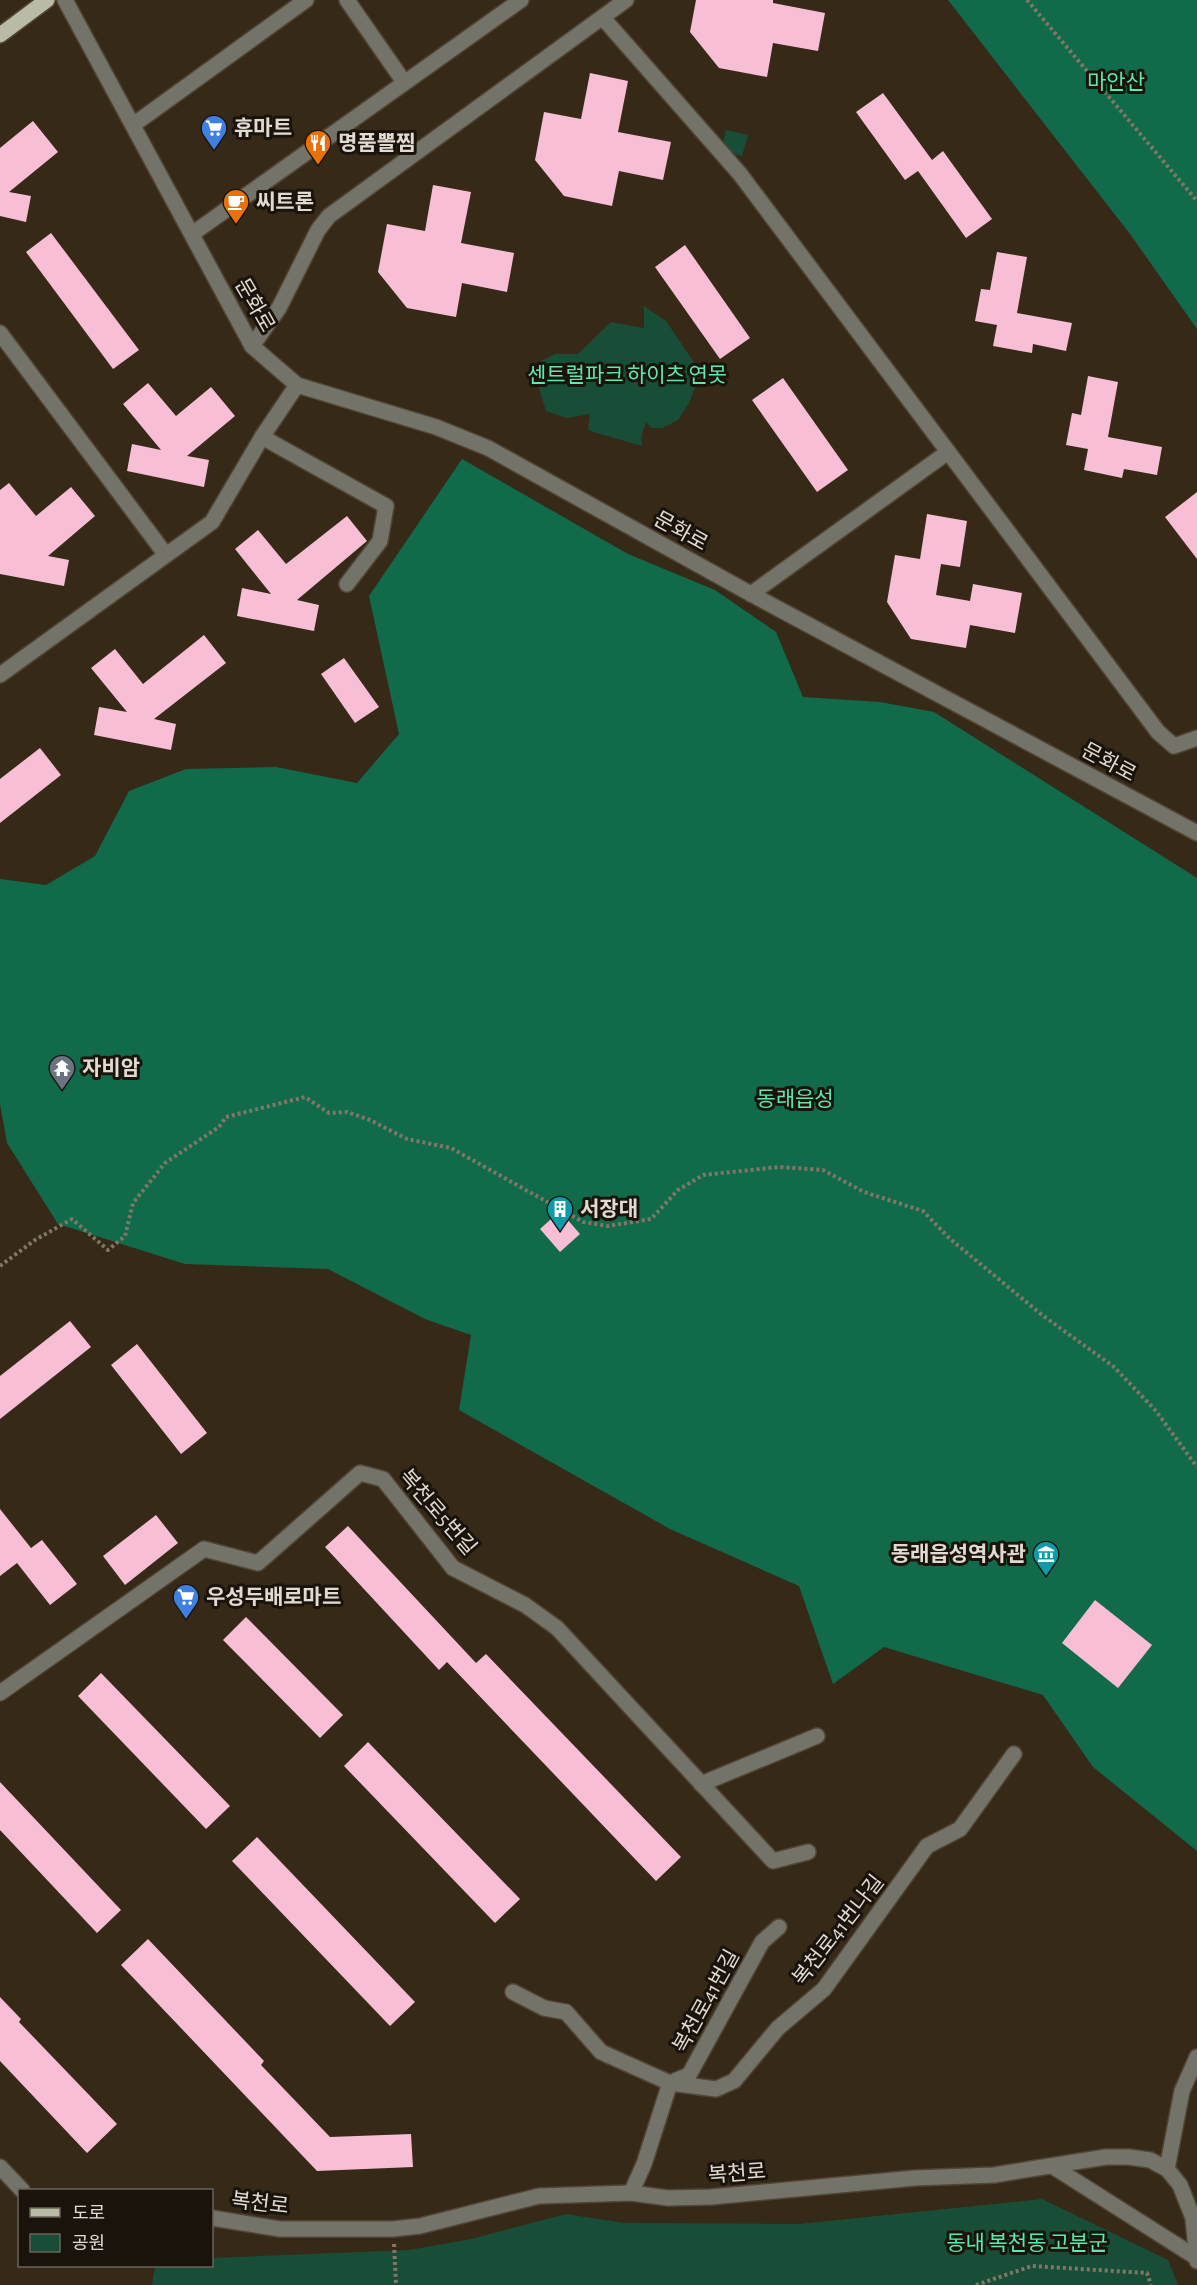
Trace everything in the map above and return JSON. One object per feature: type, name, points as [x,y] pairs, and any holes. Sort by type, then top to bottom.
[{"type":"main road","points":[[0,35],[47,0]]},
{"type":"street","name":"문화로","points":[[65,0],[252,346],[297,385],[436,428],[488,448],[751,594],[1197,832]]},
{"type":"street","points":[[133,125],[306,0]]},
{"type":"street","points":[[347,0],[405,82]]},
{"type":"street","points":[[192,234],[521,0]]},
{"type":"street","points":[[252,346],[279,308],[318,230],[329,216],[519,75],[626,0]]},
{"type":"street","points":[[603,18],[740,174],[1158,732],[1174,746],[1197,738]]},
{"type":"street","points":[[0,333],[166,555]]},
{"type":"street","points":[[0,675],[212,522],[262,437],[297,385]]},
{"type":"street","points":[[262,437],[386,507],[380,541],[347,584]]},
{"type":"street","points":[[751,594],[948,452]]},
{"type":"street","name":"복천로5번길","points":[[0,1693],[204,1549],[258,1563],[360,1473],[383,1479],[453,1568],[525,1605],[556,1628],[772,1861],[808,1852]]},
{"type":"street","points":[[701,1784],[817,1736]]},
{"type":"street","name":"복천로41번나길","points":[[513,1992],[544,2008],[566,2012],[602,2052],[670,2084],[716,2089],[734,2081],[778,2028],[824,1989],[927,1846],[960,1829],[1014,1754]]},
{"type":"street","name":"복천로41번길","points":[[670,2084],[689,2075],[762,1942],[779,1927]]},
{"type":"street","points":[[1197,2057],[1182,2091],[1167,2169],[1180,2185],[1193,2218],[1197,2259]]},
{"type":"street","points":[[631,2193],[644,2164],[670,2084]]},
{"type":"street","name":"복천로","points":[[213,2218],[280,2229],[393,2229],[420,2226],[539,2196],[631,2193],[668,2198],[711,2197],[915,2178],[994,2175],[1106,2157],[1150,2160],[1167,2169]]},
{"type":"street","points":[[1052,2166],[1197,2259]]},
{"type":"street","points":[[0,2167],[21,2189]]},
{"type":"path","points":[[1027,0],[1197,201]]},
{"type":"path","points":[[0,1266],[35,1240],[72,1219],[108,1250],[125,1236],[133,1203],[165,1163],[219,1126],[226,1117],[305,1097],[329,1113],[347,1112],[370,1120],[407,1139],[451,1148],[583,1222],[608,1226],[651,1220],[678,1190],[703,1175],[779,1167],[823,1170],[864,1191],[923,1211],[949,1238],[1042,1315],[1113,1366],[1156,1411],[1197,1467]]},
{"type":"path","points":[[393,2229],[396,2285]]},
{"type":"path","points":[[976,2285],[1032,2265],[1147,2272],[1151,2285]]},
{"type":"green space","name":"마안산","points":[[948,0],[1197,0],[1197,329],[1130,234]]},
{"type":"green space","points":[[726,130],[748,135],[742,156],[721,150]]},
{"type":"green space","name":"센트럴파크 하이츠 연못","points":[[644,306],[666,321],[697,367],[699,377],[689,403],[678,420],[662,428],[651,428],[646,422],[641,437],[642,446],[588,429],[590,414],[567,418],[546,411],[536,377],[541,361],[555,354],[578,354],[611,322],[644,328]]},
{"type":"green space","name":"동래읍성","points":[[462,459],[628,554],[715,590],[776,632],[803,697],[880,702],[934,712],[1197,878],[1197,1851],[1093,1767],[1043,1695],[884,1647],[833,1684],[799,1586],[670,1529],[459,1410],[471,1335],[425,1319],[328,1269],[185,1264],[58,1224],[7,1143],[0,1104],[0,879],[46,885],[95,856],[129,791],[186,769],[276,767],[357,783],[399,734],[369,596]]},
{"type":"green space","name":"동내 복천동 고분군","points":[[1042,2199],[1168,2260],[1178,2285],[152,2285],[155,2267],[213,2267],[213,2258],[409,2250],[471,2239],[566,2214],[625,2223],[799,2224]]},
{"type":"building","points":[[696,0],[773,0],[773,3],[825,13],[818,51],[773,43],[767,77],[719,68],[690,32]]},
{"type":"building","points":[[590,73],[628,81],[618,132],[671,142],[663,180],[619,171],[612,206],[564,196],[535,160],[544,112],[581,119]]},
{"type":"building","points":[[883,93],[932,160],[943,151],[992,219],[966,238],[918,171],[905,180],[856,112]]},
{"type":"building","points":[[33,121],[58,152],[9,192],[31,196],[26,222],[0,216],[0,148]]},
{"type":"building","points":[[433,185],[471,192],[461,243],[514,253],[507,292],[462,283],[456,317],[407,308],[378,272],[387,224],[425,231]]},
{"type":"building","points":[[51,233],[139,350],[113,369],[26,252]]},
{"type":"building","points":[[685,245],[750,338],[720,359],[655,267]]},
{"type":"building","points":[[997,252],[1027,257],[1017,313],[1072,323],[1066,351],[1033,344],[1032,353],[993,346],[997,325],[975,321],[981,289],[990,290]]},
{"type":"building","points":[[1088,376],[1118,382],[1108,437],[1162,447],[1157,475],[1124,469],[1122,478],[1084,470],[1088,449],[1066,445],[1072,413],[1081,415]]},
{"type":"building","points":[[783,378],[848,470],[817,492],[752,400]]},
{"type":"building","points":[[148,383],[176,416],[211,387],[235,416],[187,456],[209,460],[204,487],[127,471],[132,444],[161,450],[123,404]]},
{"type":"building","points":[[9,483],[36,516],[71,487],[95,516],[48,556],[69,560],[64,586],[0,574],[0,490]]},
{"type":"building","points":[[1197,492],[1197,559],[1165,517]]},
{"type":"building","points":[[927,514],[967,521],[960,567],[941,564],[936,595],[970,601],[973,584],[1022,593],[1015,633],[970,625],[966,648],[911,639],[887,602],[895,555],[920,559]]},
{"type":"building","points":[[347,516],[367,541],[297,600],[319,605],[314,631],[237,616],[242,588],[271,594],[235,549],[258,530],[286,564]]},
{"type":"building","points":[[204,635],[226,663],[154,719],[176,724],[171,750],[94,735],[99,707],[127,712],[91,668],[115,649],[143,684]]},
{"type":"building","points":[[344,658],[379,707],[355,723],[321,674]]},
{"type":"building","points":[[40,748],[61,775],[0,823],[0,779]]},
{"type":"building","name":"서장대","points":[[560,1211],[580,1234],[560,1252],[540,1229]]},
{"type":"building","points":[[70,1321],[91,1347],[0,1419],[0,1376]]},
{"type":"building","points":[[137,1344],[207,1433],[181,1454],[111,1365]]},
{"type":"building","points":[[0,1509],[31,1548],[42,1540],[77,1584],[50,1605],[17,1563],[0,1576]]},
{"type":"building","points":[[156,1515],[178,1543],[125,1585],[103,1556]]},
{"type":"building","points":[[348,1526],[476,1663],[486,1654],[681,1857],[656,1881],[447,1662],[439,1670],[325,1547]]},
{"type":"building","points":[[1095,1600],[1152,1645],[1118,1688],[1062,1643]]},
{"type":"building","points":[[246,1617],[343,1715],[320,1738],[223,1640]]},
{"type":"building","points":[[101,1673],[230,1806],[206,1829],[78,1696]]},
{"type":"building","points":[[368,1742],[520,1899],[495,1923],[344,1766]]},
{"type":"building","points":[[0,1782],[121,1910],[97,1933],[0,1830]]},
{"type":"building","points":[[257,1837],[415,2002],[390,2026],[232,1861]]},
{"type":"building","points":[[148,1939],[264,2061],[261,2065],[330,2137],[411,2134],[413,2167],[317,2171],[121,1965]]},
{"type":"building","points":[[0,1997],[21,2019],[19,2022],[117,2124],[87,2153],[0,2061]]},
{"type":"place","name":"휴마트","points":[[214,151]]},
{"type":"place","name":"명품뽈찜","points":[[318,166]]},
{"type":"place","name":"씨트론","points":[[236,225]]},
{"type":"place","name":"자비암","points":[[62,1091]]},
{"type":"place","name":"서장대","points":[[560,1232]]},
{"type":"place","name":"동래읍성역사관","points":[[1046,1577]]},
{"type":"place","name":"우성두배로마트","points":[[186,1620]]}]
